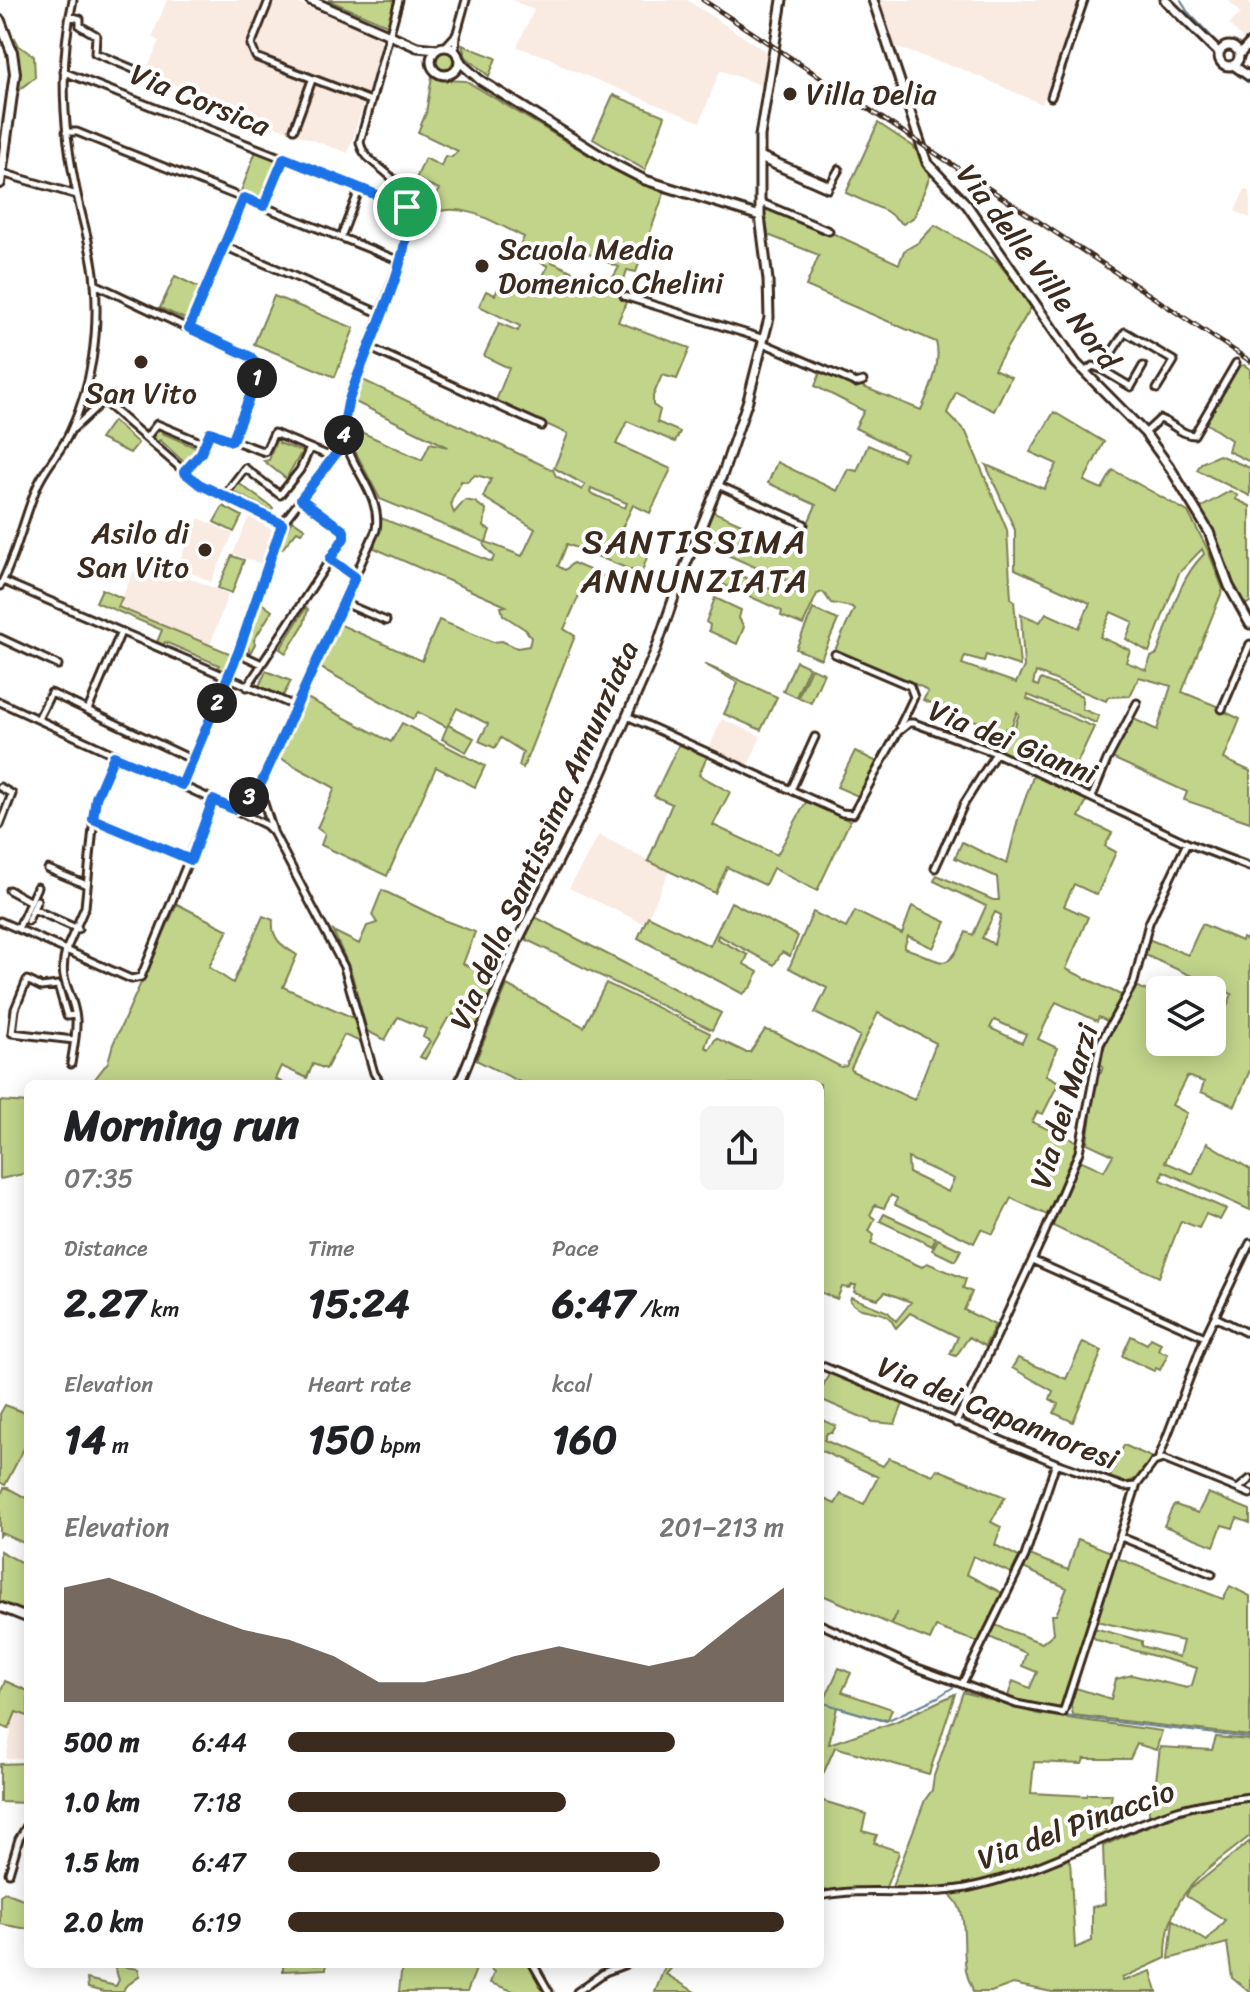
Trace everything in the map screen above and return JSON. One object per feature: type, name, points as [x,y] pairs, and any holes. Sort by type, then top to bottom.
[{"type":"main road","points":[[0,21],[12,52],[15,73],[3,137],[0,183]]},
{"type":"street","points":[[73,0],[64,72],[63,115],[95,284],[93,357],[87,387],[69,433],[37,486],[2,584],[297,707]]},
{"type":"street","points":[[310,0],[417,47],[437,72],[464,74],[480,80]]},
{"type":"street","points":[[233,809],[259,788],[374,538],[377,510],[345,442],[344,424],[348,403],[400,261],[408,227],[407,207],[399,183],[361,148],[360,137],[399,0]]},
{"type":"street","points":[[449,74],[457,67],[456,36],[466,0]]},
{"type":"street","name":"Via della Santissima Annunziata","points":[[461,1080],[518,940],[570,838],[655,652],[748,400],[769,318],[760,216],[759,156],[782,0]]},
{"type":"street","name":"Via delle Ville Nord","points":[[873,0],[927,163],[967,205],[1084,372],[1145,433],[1171,469],[1209,532],[1229,586],[1250,624]]},
{"type":"street","points":[[1051,97],[1084,0]]},
{"type":"street","points":[[1165,0],[1212,43],[1221,63],[1233,65],[1247,74]]},
{"type":"street","points":[[269,1],[251,45],[253,54],[259,60],[371,101]]},
{"type":"street","points":[[70,16],[79,18],[81,27],[96,35],[95,53],[138,71]]},
{"type":"street","points":[[431,61],[456,36]]},
{"type":"street","points":[[1212,43],[1238,53],[1247,74]]},
{"type":"street","points":[[1233,65],[1238,53],[1249,44]]},
{"type":"street","points":[[1219,53],[1225,46]]},
{"type":"street","points":[[417,47],[441,48],[457,54],[463,65],[480,80],[645,180],[760,216]]},
{"type":"street","name":"Via Corsica","points":[[64,72],[407,207]]},
{"type":"street","points":[[294,129],[312,80]]},
{"type":"street","points":[[66,132],[77,132],[400,261]]},
{"type":"street","points":[[759,156],[830,185],[839,169]]},
{"type":"street","points":[[759,156],[828,189]]},
{"type":"street","points":[[264,206],[284,158]]},
{"type":"street","points":[[1,167],[77,195]]},
{"type":"street","points":[[341,237],[360,188]]},
{"type":"street","points":[[189,328],[244,198]]},
{"type":"street","points":[[760,202],[829,231]]},
{"type":"street","points":[[224,246],[381,314]]},
{"type":"street","points":[[95,284],[251,357],[259,367],[232,441]]},
{"type":"street","points":[[624,296],[763,341],[856,383],[863,381]]},
{"type":"street","points":[[1101,369],[1125,332],[1174,361],[1157,389]]},
{"type":"street","points":[[368,347],[542,426]]},
{"type":"street","points":[[1145,433],[1160,419],[1172,423],[1187,435],[1194,435],[1236,363]]},
{"type":"street","points":[[1084,372],[1093,366],[1131,387],[1143,366]]},
{"type":"street","points":[[87,387],[199,484],[282,524]]},
{"type":"street","points":[[69,433],[104,400]]},
{"type":"street","points":[[146,438],[157,424],[205,444]]},
{"type":"street","points":[[184,472],[201,453],[210,432],[265,452],[274,433],[332,457]]},
{"type":"street","points":[[182,785],[238,653],[282,524],[345,442]]},
{"type":"street","points":[[223,497],[245,468],[280,495],[300,470],[310,448]]},
{"type":"street","points":[[718,485],[804,524]]},
{"type":"street","points":[[247,687],[344,538],[344,531],[301,499]]},
{"type":"street","points":[[330,559],[355,577]]},
{"type":"street","points":[[344,603],[386,621]]},
{"type":"street","points":[[88,710],[121,632]]},
{"type":"street","points":[[0,638],[58,665]]},
{"type":"street","points":[[1222,709],[1250,644]]},
{"type":"street","points":[[238,653],[262,664]]},
{"type":"street","points":[[835,654],[910,686],[914,697],[898,732]]},
{"type":"street","points":[[38,719],[51,693],[193,760]]},
{"type":"street","points":[[0,702],[233,809],[266,825],[273,832]]},
{"type":"street","points":[[1092,797],[1107,760],[1137,703]]},
{"type":"street","name":"Via dei Gianni","points":[[627,716],[842,813],[853,814],[898,732],[914,723],[996,753],[1187,843],[1250,867]]},
{"type":"street","points":[[791,790],[815,737]]},
{"type":"street","points":[[935,868],[964,804],[996,753]]},
{"type":"street","points":[[71,1064],[75,1015],[62,966],[85,907],[96,798],[114,756]]},
{"type":"street","points":[[0,787],[12,794],[0,825]]},
{"type":"street","points":[[259,788],[273,832],[344,967],[378,1080]]},
{"type":"street","points":[[0,921],[138,980],[144,973],[213,800]]},
{"type":"street","points":[[93,819],[191,860]]},
{"type":"street","name":"Via dei Marzi","points":[[956,1423],[1079,1152],[1100,1044],[1134,982],[1149,923],[1187,843]]},
{"type":"street","points":[[48,869],[87,885]]},
{"type":"street","points":[[18,929],[37,887]]},
{"type":"street","points":[[9,890],[29,901]]},
{"type":"street","points":[[28,921],[37,900]]},
{"type":"street","points":[[33,909],[78,929]]},
{"type":"street","points":[[74,1040],[12,1033],[15,1009],[27,980],[41,987],[58,985],[67,1016],[75,1015]]},
{"type":"street","points":[[1158,1460],[1205,1337],[1250,1243]]},
{"type":"street","points":[[1032,1260],[1205,1337]]},
{"type":"street","points":[[1215,1317],[1250,1332]]},
{"type":"street","name":"Via dei Capannoresi","points":[[824,1367],[956,1423],[1124,1487],[1136,1486],[1158,1460],[1172,1461],[1250,1494]]},
{"type":"street","points":[[962,1684],[1025,1556],[1056,1463]]},
{"type":"street","points":[[1239,1488],[1250,1479]]},
{"type":"street","points":[[824,1626],[912,1666],[1016,1704],[1063,1713],[1136,1486]]},
{"type":"street","points":[[1121,1537],[1212,1574]]},
{"type":"street","points":[[0,1607],[24,1616]]},
{"type":"street","name":"Via del Pinaccio","points":[[824,1895],[846,1892],[910,1894],[965,1888],[1060,1859],[1181,1809],[1221,1799],[1250,1797]]},
{"type":"street","points":[[9,1873],[24,1831]]},
{"type":"street","points":[[535,1968],[549,1992]]},
{"type":"street","points":[[577,1992],[616,1968]]},
{"type":"shaded area","points":[[167,0],[262,0],[269,4],[274,0],[290,0],[379,37],[382,43],[348,153],[185,93],[186,89],[146,72],[159,41],[152,37]]},
{"type":"shaded area","points":[[512,0],[687,0],[771,55],[763,86],[720,70],[700,122],[565,67],[548,57],[517,47],[534,10]]},
{"type":"shaded area","points":[[877,0],[1072,0],[1080,4],[1042,104],[964,70],[892,46]]},
{"type":"shaded area","points":[[1228,0],[1250,0],[1250,48],[1229,24],[1241,14]]},
{"type":"shaded area","points":[[1245,189],[1250,192],[1250,218],[1235,211]]},
{"type":"shaded area","points":[[249,517],[275,531],[265,565],[233,554]]},
{"type":"shaded area","name":"Asilo di San Vito","points":[[199,518],[233,534],[211,582],[177,566]]},
{"type":"shaded area","points":[[140,557],[228,594],[210,645],[118,606]]},
{"type":"shaded area","points":[[722,719],[761,736],[748,766],[709,748]]},
{"type":"shaded area","points":[[599,835],[669,871],[645,924],[569,888]]},
{"type":"shaded area","points":[[16,1712],[24,1715],[24,1758],[6,1759],[9,1729]]},
{"type":"green space","points":[[328,0],[395,0],[387,25]]},
{"type":"green space","points":[[15,38],[19,46],[34,56],[35,77],[19,90],[20,66]]},
{"type":"green space","points":[[462,45],[496,58],[489,76],[466,57]]},
{"type":"green space","points":[[440,51],[448,51],[453,60],[451,67],[440,69],[435,64],[435,56]]},
{"type":"green space","points":[[432,76],[466,81],[612,169],[664,193],[636,272],[627,270],[619,295],[627,300],[618,322],[690,348],[677,379],[662,375],[653,396],[653,405],[660,410],[657,422],[680,432],[675,442],[627,421],[616,444],[671,469],[650,513],[633,505],[618,536],[649,552],[641,574],[567,544],[558,566],[565,570],[573,563],[610,579],[605,590],[585,582],[564,629],[575,636],[523,768],[519,766],[523,752],[501,738],[495,748],[479,741],[488,724],[457,708],[448,725],[474,738],[466,752],[442,739],[447,727],[418,712],[413,719],[319,667],[339,624],[422,661],[439,620],[493,642],[502,641],[517,648],[529,646],[531,638],[526,630],[503,615],[501,607],[506,606],[374,548],[381,518],[492,562],[494,556],[484,546],[485,542],[380,499],[352,445],[348,426],[422,460],[430,443],[448,447],[353,401],[361,379],[553,470],[556,476],[582,490],[585,485],[554,468],[568,434],[496,401],[509,368],[484,356],[499,323],[518,331],[520,326],[479,306],[486,291],[495,295],[506,273],[537,288],[548,266],[517,252],[524,237],[491,221],[469,212],[446,210],[434,213],[430,209],[439,189],[416,179],[425,158],[441,166],[445,156],[452,157],[458,151],[418,132],[426,113]],"holes":[[[561,242],[619,267],[607,288],[552,262]],[[475,475],[491,479],[483,497],[535,529],[522,556],[486,542],[490,530],[484,527],[486,510],[475,502],[465,500],[454,513],[452,500],[461,481],[467,482]],[[591,488],[627,503],[625,508],[590,493]]]},
{"type":"green space","points":[[613,95],[665,116],[645,170],[593,139]]},
{"type":"green space","points":[[878,123],[914,147],[930,176],[914,217],[903,224],[886,211],[846,193]]},
{"type":"green space","points":[[256,151],[279,160],[262,203],[240,194]]},
{"type":"green space","points":[[763,206],[899,264],[904,251],[919,242],[935,225],[997,261],[1032,306],[994,369],[1011,377],[994,411],[956,392],[947,413],[966,432],[1007,530],[1011,598],[1014,601],[1020,666],[986,655],[984,661],[965,656],[962,664],[1016,683],[1024,667],[1021,614],[1040,622],[1046,613],[1079,628],[1090,603],[1015,569],[1015,530],[986,465],[1044,489],[1057,464],[1030,452],[1054,412],[1104,442],[1084,481],[1102,489],[1113,470],[1188,512],[1207,548],[1223,589],[1182,692],[1240,719],[1224,759],[1250,771],[1250,822],[1184,800],[1187,792],[1112,758],[1134,719],[1157,730],[1171,686],[1139,677],[1130,696],[1108,697],[1106,701],[1036,672],[1033,684],[1038,686],[1041,679],[1082,696],[1082,709],[1099,716],[1096,723],[1028,695],[1027,699],[1094,727],[1068,782],[1000,752],[1014,729],[1017,712],[1010,730],[1006,728],[1004,732],[923,700],[928,692],[922,687],[835,650],[854,609],[852,607],[831,603],[823,592],[817,594],[803,625],[781,616],[782,611],[720,583],[726,569],[789,597],[792,591],[801,595],[803,588],[700,543],[712,511],[797,548],[816,505],[768,483],[777,462],[837,491],[848,469],[857,471],[868,445],[903,460],[906,453],[855,428],[864,411],[815,386],[821,370],[921,410],[936,368],[936,342],[806,286],[819,255],[768,235]],"holes":[[[1202,549],[1204,554],[1187,577],[1175,601],[1157,654],[1151,657],[1146,670],[1126,662],[1130,650],[1100,637],[1111,612],[1133,622],[1126,639],[1149,652],[1179,573]]]},
{"type":"green space","points":[[175,276],[202,289],[185,319],[160,308]]},
{"type":"green space","points":[[274,296],[354,328],[335,377],[254,344]]},
{"type":"green space","points":[[1244,365],[1250,369],[1250,462],[1228,451],[1231,440],[1204,422],[1237,367]]},
{"type":"green space","points":[[113,421],[138,443],[130,453],[100,439]]},
{"type":"green space","points":[[158,427],[163,429],[162,433],[199,449],[187,465],[160,440],[156,443],[149,437]]},
{"type":"green space","points":[[274,436],[280,438],[279,443],[303,452],[307,449],[288,475],[291,478],[289,481],[264,461],[269,460],[276,441]]},
{"type":"green space","points":[[1219,455],[1250,468],[1250,496],[1197,470],[1201,463]]},
{"type":"green space","points":[[237,482],[273,508],[271,511],[230,490]]},
{"type":"green space","points":[[1230,491],[1238,496],[1235,499],[1250,506],[1250,602],[1245,605],[1228,576],[1213,529],[1200,508]]},
{"type":"green space","points":[[223,506],[242,516],[234,532],[214,522]]},
{"type":"green space","points":[[292,520],[305,529],[301,533],[297,531],[282,549],[279,547]]},
{"type":"green space","points":[[232,556],[244,560],[232,593],[218,588]]},
{"type":"green space","points":[[102,589],[122,598],[118,607],[234,655],[229,667],[218,670],[219,665],[165,642],[163,645],[157,642],[162,630],[96,602]]},
{"type":"green space","points":[[715,598],[741,610],[739,618],[744,627],[737,644],[709,631],[710,625],[706,622]]},
{"type":"green space","points":[[260,602],[272,611],[254,640],[250,653],[246,642]]},
{"type":"green space","points":[[306,608],[304,624],[286,653],[280,649]]},
{"type":"green space","points":[[813,609],[838,620],[821,659],[796,649]]},
{"type":"green space","points":[[796,661],[809,667],[796,697],[783,691]]},
{"type":"green space","points":[[704,664],[777,697],[761,730],[724,714],[738,683]]},
{"type":"green space","points":[[811,668],[824,673],[811,703],[798,697]]},
{"type":"green space","points":[[266,671],[291,681],[283,696],[259,686]]},
{"type":"green space","points":[[305,697],[391,742],[402,723],[485,766],[475,787],[436,767],[387,876],[321,845],[325,834],[317,828],[335,788],[278,757]]},
{"type":"green space","points":[[680,742],[708,755],[699,775],[730,792],[713,825],[777,855],[807,800],[850,821],[817,891],[773,868],[765,885],[727,867],[715,893],[648,861],[672,804],[654,796]]},
{"type":"green space","points":[[855,751],[877,762],[858,796],[837,787]]},
{"type":"green space","points":[[1034,774],[1087,800],[1079,817],[1112,833],[1105,846],[1116,852],[1097,895],[1074,884],[1064,906],[1088,917],[1066,969],[1123,996],[1109,1022],[1099,1017],[1097,1021],[1056,1002],[1038,1039],[1057,1048],[1046,1075],[1059,1082],[1043,1114],[1037,1112],[1032,1122],[1078,1142],[1047,1215],[1011,1198],[993,1234],[981,1229],[974,1243],[895,1205],[897,1198],[891,1195],[884,1208],[875,1205],[870,1215],[875,1219],[869,1231],[874,1235],[871,1244],[922,1267],[927,1263],[966,1279],[963,1288],[972,1292],[964,1310],[995,1325],[985,1346],[969,1337],[956,1356],[950,1354],[958,1337],[910,1313],[896,1328],[888,1317],[858,1308],[850,1301],[851,1297],[888,1312],[896,1321],[911,1302],[885,1292],[878,1299],[854,1292],[856,1285],[852,1285],[842,1287],[837,1299],[824,1294],[824,1080],[516,1080],[476,1060],[507,985],[584,1027],[606,983],[710,1033],[705,1047],[709,1049],[716,1038],[750,1052],[765,1030],[841,1067],[846,1066],[860,1036],[815,1013],[827,988],[789,968],[813,912],[846,928],[855,911],[902,934],[912,906],[946,922],[933,948],[908,936],[904,948],[935,960],[948,961],[966,932],[973,935],[986,906],[934,881],[937,875],[999,900],[997,877],[955,858],[962,842],[1007,864]],"holes":[[[995,912],[1001,915],[994,944],[982,938]],[[878,1013],[936,1043],[914,1100],[852,1071]],[[994,1020],[1026,1034],[1022,1043],[990,1028]],[[908,1158],[954,1179],[948,1192],[909,1173]]]},
{"type":"green space","points":[[382,890],[475,932],[463,964],[498,980],[480,1026],[453,1014],[425,1059],[420,1057],[430,1041],[423,1037],[426,1029],[398,1017],[385,1040],[367,1031],[351,971],[333,931],[359,944],[367,926],[377,923],[372,915]]},
{"type":"green space","points":[[731,902],[798,936],[790,956],[782,952],[774,965],[718,935],[717,939],[748,955],[744,964],[758,972],[752,986],[743,994],[638,938],[648,916],[710,946]]},
{"type":"green space","points":[[177,904],[228,930],[209,967],[233,983],[263,916],[273,920],[279,941],[297,955],[283,987],[356,1019],[361,1042],[344,1035],[326,1069],[313,1064],[307,1078],[281,1066],[277,1080],[94,1080],[108,1062],[113,1044]]},
{"type":"green space","points":[[535,917],[721,1013],[712,1030],[527,940],[525,934]]},
{"type":"green space","points":[[1202,924],[1241,941],[1243,938],[1250,941],[1250,1070],[1235,1106],[1201,1092],[1204,1082],[1187,1076],[1172,1105],[1187,1113],[1165,1162],[1193,1174],[1207,1143],[1250,1169],[1250,1210],[1163,1171],[1161,1180],[1226,1209],[1220,1220],[1206,1214],[1199,1228],[1181,1221],[1159,1277],[1051,1225],[1080,1160],[1104,1171],[1113,1155],[1087,1143],[1097,1072],[1101,1073],[1103,1066],[1099,1064],[1114,1024],[1134,985],[1146,991],[1146,1056],[1226,1056],[1226,1008],[1232,994],[1226,991],[1226,976],[1192,976],[1145,955],[1148,939],[1188,955]]},
{"type":"green space","points":[[0,1101],[24,1103],[24,1174],[0,1179]]},
{"type":"green space","points":[[884,1214],[936,1238],[932,1246],[880,1221]]},
{"type":"green space","points":[[938,1239],[961,1250],[955,1261],[932,1250]]},
{"type":"green space","points":[[1131,1336],[1147,1344],[1151,1338],[1161,1343],[1158,1350],[1168,1354],[1160,1370],[1156,1368],[1154,1371],[1122,1356]]},
{"type":"green space","points":[[1083,1342],[1102,1351],[1073,1422],[1054,1413],[1058,1404],[1050,1399],[1053,1391],[1012,1368],[1018,1358],[1066,1379]]},
{"type":"green space","points":[[830,1372],[903,1404],[895,1424],[873,1422],[824,1401],[824,1384]]},
{"type":"green space","points":[[5,1405],[24,1412],[24,1449],[5,1485],[0,1482],[0,1414]]},
{"type":"green space","points":[[824,1421],[836,1426],[832,1433],[827,1433],[824,1440]]},
{"type":"green space","points":[[824,1440],[883,1466],[889,1458],[933,1475],[937,1469],[1005,1497],[991,1522],[1001,1527],[995,1545],[1019,1557],[1011,1573],[973,1556],[966,1574],[1004,1594],[980,1643],[936,1627],[930,1640],[892,1625],[897,1612],[890,1624],[824,1596],[824,1499],[835,1504],[841,1494],[864,1504],[878,1477],[824,1452]]},
{"type":"green space","points":[[1124,1445],[1151,1457],[1135,1479],[1124,1482],[1109,1479]]},
{"type":"green space","points":[[4,1488],[8,1488],[24,1497],[24,1543],[2,1533],[0,1536],[0,1496]]},
{"type":"green space","points":[[1208,1493],[1250,1510],[1250,1523],[1237,1518],[1233,1528],[1222,1525],[1214,1546],[1164,1526],[1173,1506],[1198,1513]]},
{"type":"green space","points":[[1078,1539],[1111,1552],[1113,1556],[1064,1709],[1058,1711],[1007,1699],[1013,1681],[1030,1688],[1037,1672],[1022,1666],[1026,1653],[989,1637],[995,1625],[1042,1643],[1054,1633],[1052,1615],[1056,1615],[1067,1588],[1021,1567],[1027,1554],[1068,1570]]},
{"type":"green space","points":[[0,1551],[24,1564],[24,1611],[0,1602]]},
{"type":"green space","points":[[1117,1558],[1223,1599],[1230,1586],[1250,1596],[1250,1736],[1073,1715],[1071,1705],[1076,1688],[1111,1699],[1116,1679],[1132,1675],[1187,1688],[1192,1685],[1197,1668],[1092,1636],[1094,1628],[1142,1641],[1142,1646],[1179,1657],[1183,1641],[1096,1621]]},
{"type":"green space","points":[[839,1668],[851,1673],[842,1692],[892,1709],[888,1719],[881,1720],[837,1707],[829,1744],[895,1722],[955,1694],[929,1774],[835,1747],[824,1772],[824,1701]]},
{"type":"green space","points":[[5,1681],[24,1689],[24,1715],[16,1712],[9,1729],[0,1726],[0,1694]]},
{"type":"green space","points":[[963,1692],[1038,1714],[1162,1731],[1156,1750],[1137,1744],[1130,1759],[1084,1759],[1082,1764],[1034,1762],[1031,1793],[1112,1794],[1105,1839],[1048,1861],[969,1885],[895,1891],[892,1887],[925,1800],[932,1790]]},
{"type":"green space","points":[[1216,1737],[1250,1740],[1250,1796],[1151,1817],[1149,1790],[1155,1789],[1160,1747],[1212,1750]]},
{"type":"green space","points":[[24,1763],[24,1803],[0,1802],[0,1764]]},
{"type":"green space","points":[[1250,1799],[1250,1836],[1190,1886],[1172,1917],[1166,1958],[1122,1978],[1123,1981],[1151,1971],[1157,1992],[1052,1992],[1013,1984],[991,1992],[973,1992],[965,1964],[963,1919],[955,1900],[948,1894],[1008,1880],[1070,1859],[1075,1948],[1092,1941],[1092,1907],[1105,1904],[1103,1846],[1175,1816]]},
{"type":"green space","points":[[824,1801],[866,1814],[862,1831],[877,1835],[874,1843],[898,1851],[886,1887],[824,1894]]},
{"type":"green space","points":[[1250,1841],[1249,1992],[1232,1978],[1227,1943],[1169,1959],[1173,1920],[1207,1941],[1225,1920],[1186,1896],[1189,1890]]},
{"type":"green space","points":[[5,1892],[24,1899],[24,1928],[0,1924],[0,1895]]},
{"type":"green space","points":[[115,1968],[138,1969],[140,1976],[123,1992],[88,1988],[87,1979],[116,1986],[119,1980]]},
{"type":"green space","points":[[283,1968],[326,1968],[326,1969],[283,1971]]},
{"type":"green space","points":[[402,1968],[476,1969],[467,1992],[399,1992]]},
{"type":"green space","points":[[490,1968],[531,1968],[545,1992],[516,1992],[490,1983],[494,1972]]},
{"type":"green space","points":[[664,1968],[671,1968],[666,1974],[695,1992],[655,1992]]},
{"type":"waterway","points":[[1181,0],[1187,11],[1213,38]]},
{"type":"waterway","points":[[1246,68],[1250,71]]},
{"type":"waterway","points":[[824,1703],[886,1721],[955,1686]]},
{"type":"waterway","points":[[965,1689],[1015,1707],[1048,1714],[1250,1738]]},
{"type":"railway","points":[[703,0],[1250,361]]},
{"type":"place","name":"Villa Delia","points":[[790,94]]},
{"type":"place","name":"Scuola Media Domenico Chelini","points":[[482,266]]},
{"type":"place","name":"San Vito","points":[[141,362]]},
{"type":"place","name":"Asilo di San Vito","points":[[205,550]]},
{"type":"district","name":"SANTISSIMA ANNUNZIATA","points":[[695,560]]},
{"type":"route","points":[[284,158],[407,207],[407,238],[352,388],[344,424],[345,442],[301,499],[344,531],[344,538],[330,559],[355,577],[259,788],[233,809],[213,800],[191,860],[93,819],[96,798],[114,756],[182,785],[238,653],[282,524],[223,497],[184,472],[201,453],[210,432],[232,441],[259,373],[259,367],[251,357],[189,328],[244,198],[264,206],[284,158]]}]
